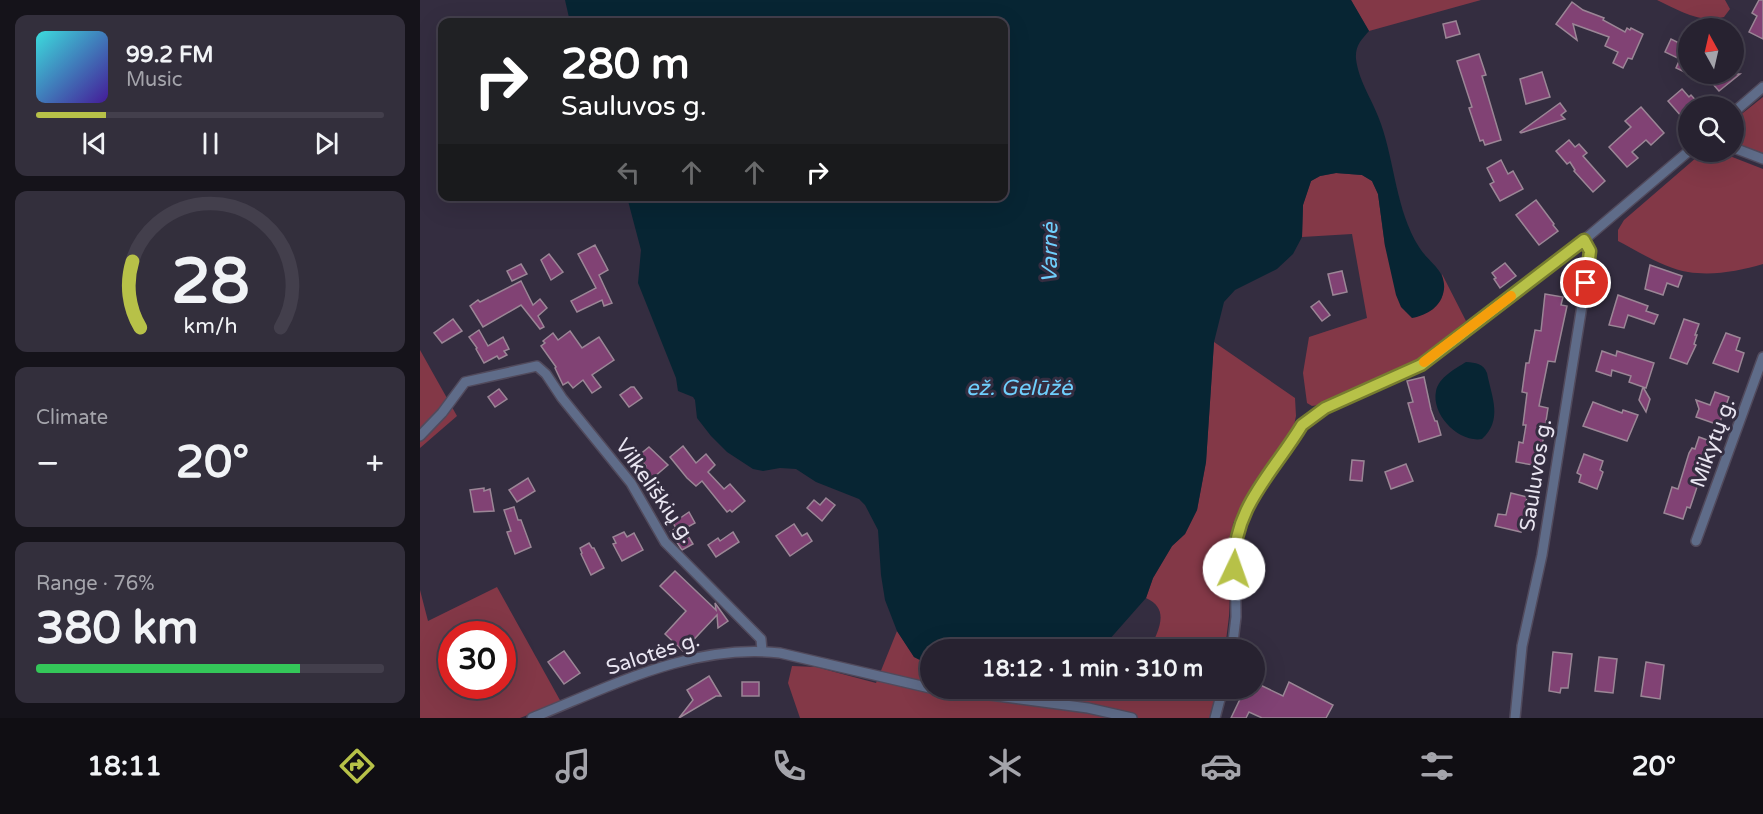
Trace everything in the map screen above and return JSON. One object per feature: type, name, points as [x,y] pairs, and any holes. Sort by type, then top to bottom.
[{"type":"street","points":[[1744,103],[1763,87]]},
{"type":"street","points":[[1744,152],[1763,159]]},
{"type":"street","points":[[1233,639],[1236,617],[1234,556],[1235,540],[1240,523],[1258,487],[1302,425],[1325,408],[1421,365],[1584,240],[1678,160]]},
{"type":"street","name":"Sauluvos g.","points":[[1515,718],[1522,646],[1542,555],[1589,262],[1589,248],[1584,240]]},
{"type":"street","name":"Mikytų g.","points":[[1696,541],[1763,357]]},
{"type":"street","name":"Vilkeliškių g.","points":[[420,436],[442,413],[465,382],[537,366],[546,374],[562,398],[631,483],[665,542],[761,639],[762,651]]},
{"type":"street","name":"Salotės g.","points":[[532,718],[668,664],[719,653],[762,651],[822,661],[920,686]]},
{"type":"street","points":[[1020,699],[1088,708],[1132,718]]},
{"type":"street","points":[[1215,718],[1220,699]]},
{"type":"shaded area","points":[[1351,0],[1481,0],[1369,31]]},
{"type":"shaded area","points":[[1657,0],[1725,0],[1730,9],[1724,17],[1720,18],[1689,15]]},
{"type":"shaded area","points":[[1763,97],[1763,153],[1744,146],[1744,112]]},
{"type":"shaded area","points":[[1691,162],[1744,162],[1763,169],[1763,264],[1726,272],[1707,273],[1679,270],[1661,264],[1618,241],[1618,230],[1624,220]]},
{"type":"shaded area","points":[[1336,173],[1362,175],[1372,181],[1378,194],[1385,246],[1441,299],[1444,288],[1442,274],[1466,321],[1415,361],[1319,405],[1312,406],[1307,403],[1303,373],[1309,337],[1367,318],[1352,234],[1302,237],[1303,205],[1311,181],[1320,176]]},
{"type":"shaded area","points":[[1214,342],[1295,398],[1296,416],[1292,434],[1233,523],[1226,639],[1154,639],[1159,628],[1160,614],[1154,603],[1146,598],[1153,578],[1172,546],[1185,534],[1197,510],[1206,462]]},
{"type":"shaded area","points":[[420,350],[457,416],[420,448]]},
{"type":"shaded area","points":[[497,587],[516,621],[438,621],[438,699],[516,699],[516,621],[561,702],[520,718],[420,718],[420,590],[428,621]]},
{"type":"shaded area","points":[[897,631],[914,657],[920,660],[920,699],[1216,699],[1211,718],[800,718],[788,683],[792,666],[816,667],[876,683]]},
{"type":"water","name":"ež. Gelūžė","points":[[565,0],[1351,0],[1369,31],[1356,50],[1356,59],[1360,76],[1386,139],[1405,218],[1419,247],[1439,271],[1444,282],[1444,289],[1440,301],[1433,309],[1412,318],[1401,307],[1396,295],[1385,246],[1378,194],[1372,181],[1362,175],[1336,173],[1320,176],[1311,181],[1303,205],[1302,237],[1293,254],[1277,269],[1235,290],[1224,302],[1214,342],[1206,462],[1197,510],[1185,534],[1172,546],[1153,578],[1146,598],[1110,639],[920,639],[920,660],[914,657],[897,631],[885,600],[878,530],[865,505],[859,499],[816,482],[796,469],[780,468],[763,471],[753,469],[727,452],[711,436],[697,418],[693,397],[678,391],[676,378],[638,283],[641,250],[628,201],[1008,201],[1008,18],[569,18]]},
{"type":"water","points":[[1466,362],[1483,367],[1487,373],[1493,400],[1492,424],[1482,439],[1464,437],[1448,426],[1442,418],[1436,400],[1436,391],[1440,382]]},
{"type":"building","points":[[1759,0],[1763,0],[1763,39],[1749,32],[1757,16],[1752,13]]},
{"type":"building","points":[[1572,2],[1583,10],[1604,18],[1603,20],[1625,32],[1627,28],[1630,30],[1631,28],[1643,34],[1632,59],[1628,58],[1623,68],[1613,63],[1618,52],[1605,46],[1609,37],[1573,24],[1577,40],[1556,24]]},
{"type":"building","points":[[1456,21],[1460,34],[1446,38],[1443,24]]},
{"type":"building","points":[[1671,39],[1678,42],[1678,58],[1665,52]]},
{"type":"building","points":[[1479,54],[1486,75],[1482,76],[1501,140],[1485,145],[1483,140],[1480,141],[1469,108],[1472,107],[1457,61]]},
{"type":"building","points":[[1542,72],[1550,97],[1526,104],[1520,79]]},
{"type":"building","points":[[1713,84],[1728,84],[1719,91]]},
{"type":"building","points":[[1682,89],[1688,96],[1678,96],[1678,112],[1668,101]]},
{"type":"building","points":[[1560,103],[1566,111],[1561,115],[1565,119],[1520,132]]},
{"type":"building","points":[[1641,107],[1664,133],[1651,145],[1646,140],[1632,152],[1638,158],[1627,167],[1609,147],[1631,127],[1625,121]]},
{"type":"building","points":[[1569,140],[1575,147],[1579,144],[1587,153],[1583,156],[1605,181],[1593,192],[1574,171],[1570,162],[1567,164],[1556,151]]},
{"type":"building","points":[[1501,160],[1508,174],[1513,171],[1523,189],[1500,201],[1490,184],[1494,182],[1487,168]]},
{"type":"building","points":[[1536,200],[1558,231],[1539,245],[1516,215]]},
{"type":"building","points":[[595,245],[608,270],[599,275],[612,303],[604,306],[602,300],[577,312],[571,301],[596,288],[578,254]]},
{"type":"building","points":[[549,254],[563,272],[551,280],[541,260]]},
{"type":"building","points":[[1505,263],[1516,276],[1500,288],[1492,273]]},
{"type":"building","points":[[521,264],[527,274],[512,281],[507,271]]},
{"type":"building","points":[[1650,265],[1682,276],[1678,287],[1667,283],[1663,295],[1645,289]]},
{"type":"building","points":[[1342,271],[1347,292],[1333,295],[1328,274]]},
{"type":"building","points":[[521,281],[533,305],[540,299],[547,308],[538,316],[544,327],[540,329],[521,305],[483,327],[470,306],[478,300],[480,302]]},
{"type":"building","points":[[1545,294],[1563,297],[1561,305],[1567,306],[1555,362],[1548,361],[1539,406],[1548,408],[1539,466],[1516,462],[1519,442],[1523,443],[1526,425],[1523,425],[1527,393],[1522,392],[1526,363],[1529,363],[1535,330],[1541,331]]},
{"type":"building","points":[[1618,295],[1648,306],[1646,311],[1658,315],[1654,324],[1628,315],[1624,328],[1609,325]]},
{"type":"building","points":[[1319,301],[1330,315],[1322,321],[1311,307]]},
{"type":"building","points":[[453,319],[462,331],[442,343],[434,333]]},
{"type":"building","points":[[1684,319],[1699,324],[1695,335],[1697,335],[1694,344],[1696,345],[1687,364],[1670,358]]},
{"type":"building","points":[[479,330],[488,346],[503,337],[509,349],[504,351],[507,355],[499,359],[497,356],[484,363],[469,337]]},
{"type":"building","points":[[570,331],[582,348],[599,337],[614,360],[592,375],[601,387],[592,393],[583,380],[573,388],[568,382],[563,385],[556,367],[541,346],[545,343],[543,341],[553,333],[558,340]]},
{"type":"building","points":[[1726,333],[1740,338],[1736,350],[1744,353],[1738,372],[1713,363]]},
{"type":"building","points":[[1602,351],[1616,356],[1617,351],[1654,363],[1646,388],[1629,382],[1631,376],[1612,370],[1611,376],[1596,371]]},
{"type":"building","points":[[1424,377],[1431,410],[1441,435],[1419,442],[1408,403],[1413,402],[1407,381]]},
{"type":"building","points":[[634,387],[642,398],[629,407],[620,395]]},
{"type":"building","points":[[1643,387],[1650,399],[1646,412],[1639,400]]},
{"type":"building","points":[[499,389],[507,399],[495,407],[488,397]]},
{"type":"building","points":[[1715,392],[1729,397],[1719,425],[1696,417],[1699,409],[1696,400],[1710,405]]},
{"type":"building","points":[[1593,402],[1622,413],[1623,410],[1638,415],[1627,441],[1583,426]]},
{"type":"building","points":[[1699,437],[1710,441],[1706,453],[1708,454],[1690,508],[1687,507],[1683,519],[1664,513],[1672,487],[1678,489],[1689,453],[1692,448],[1695,449]]},
{"type":"building","points":[[683,446],[696,463],[706,454],[715,465],[708,472],[724,489],[730,484],[745,501],[732,512],[730,510],[727,512],[702,481],[696,486],[670,457]]},
{"type":"building","points":[[649,447],[668,465],[647,483],[638,472],[646,466],[638,456]]},
{"type":"building","points":[[1584,454],[1603,461],[1600,470],[1603,472],[1597,489],[1579,482],[1581,475],[1577,473]]},
{"type":"building","points":[[1352,460],[1364,461],[1362,481],[1350,480]]},
{"type":"building","points":[[1406,464],[1413,481],[1391,489],[1385,472]]},
{"type":"building","points":[[528,478],[535,491],[517,502],[509,490]]},
{"type":"building","points":[[484,488],[484,491],[490,489],[494,511],[474,512],[470,490]]},
{"type":"building","points":[[1511,493],[1527,497],[1521,532],[1495,526],[1498,514],[1506,515]]},
{"type":"building","points":[[826,498],[835,505],[822,521],[807,508],[814,500],[820,505]]},
{"type":"building","points":[[514,507],[531,547],[515,554],[507,532],[511,531],[504,510]]},
{"type":"building","points":[[689,512],[695,523],[684,529],[693,544],[682,550],[670,532],[676,528],[673,523]]},
{"type":"building","points":[[794,524],[802,536],[807,533],[812,541],[790,556],[776,536]]},
{"type":"building","points":[[624,532],[627,537],[634,533],[643,550],[622,561],[613,544],[616,543],[613,537]]},
{"type":"building","points":[[733,532],[739,542],[716,557],[708,545],[718,538],[720,541]]},
{"type":"building","points":[[589,543],[604,568],[591,575],[580,548]]},
{"type":"building","points":[[675,571],[716,610],[715,603],[728,621],[718,628],[717,615],[683,651],[665,634],[686,611],[660,586]]},
{"type":"building","points":[[564,651],[580,673],[564,684],[548,662]]},
{"type":"building","points":[[1553,652],[1572,654],[1568,688],[1561,688],[1560,693],[1549,691]]},
{"type":"building","points":[[1599,657],[1617,659],[1613,693],[1595,691]]},
{"type":"building","points":[[1646,662],[1664,665],[1660,699],[1641,696]]},
{"type":"building","points":[[709,676],[721,696],[716,696],[679,718],[693,700],[687,690]]},
{"type":"building","points":[[742,682],[759,682],[759,696],[742,696]]},
{"type":"building","points":[[1289,682],[1333,705],[1326,718],[1262,718],[1249,712],[1246,718],[1231,718],[1240,699],[1265,699],[1265,687],[1283,696]]},
{"type":"slow traffic","points":[[1424,362],[1511,296]]},
{"type":"route","points":[[1234,569],[1235,540],[1249,504],[1258,487],[1302,425],[1309,419],[1325,408],[1421,365],[1584,240],[1590,251],[1586,283]]},
{"type":"water label","name":"Varnė","points":[[1050,253]]}]
